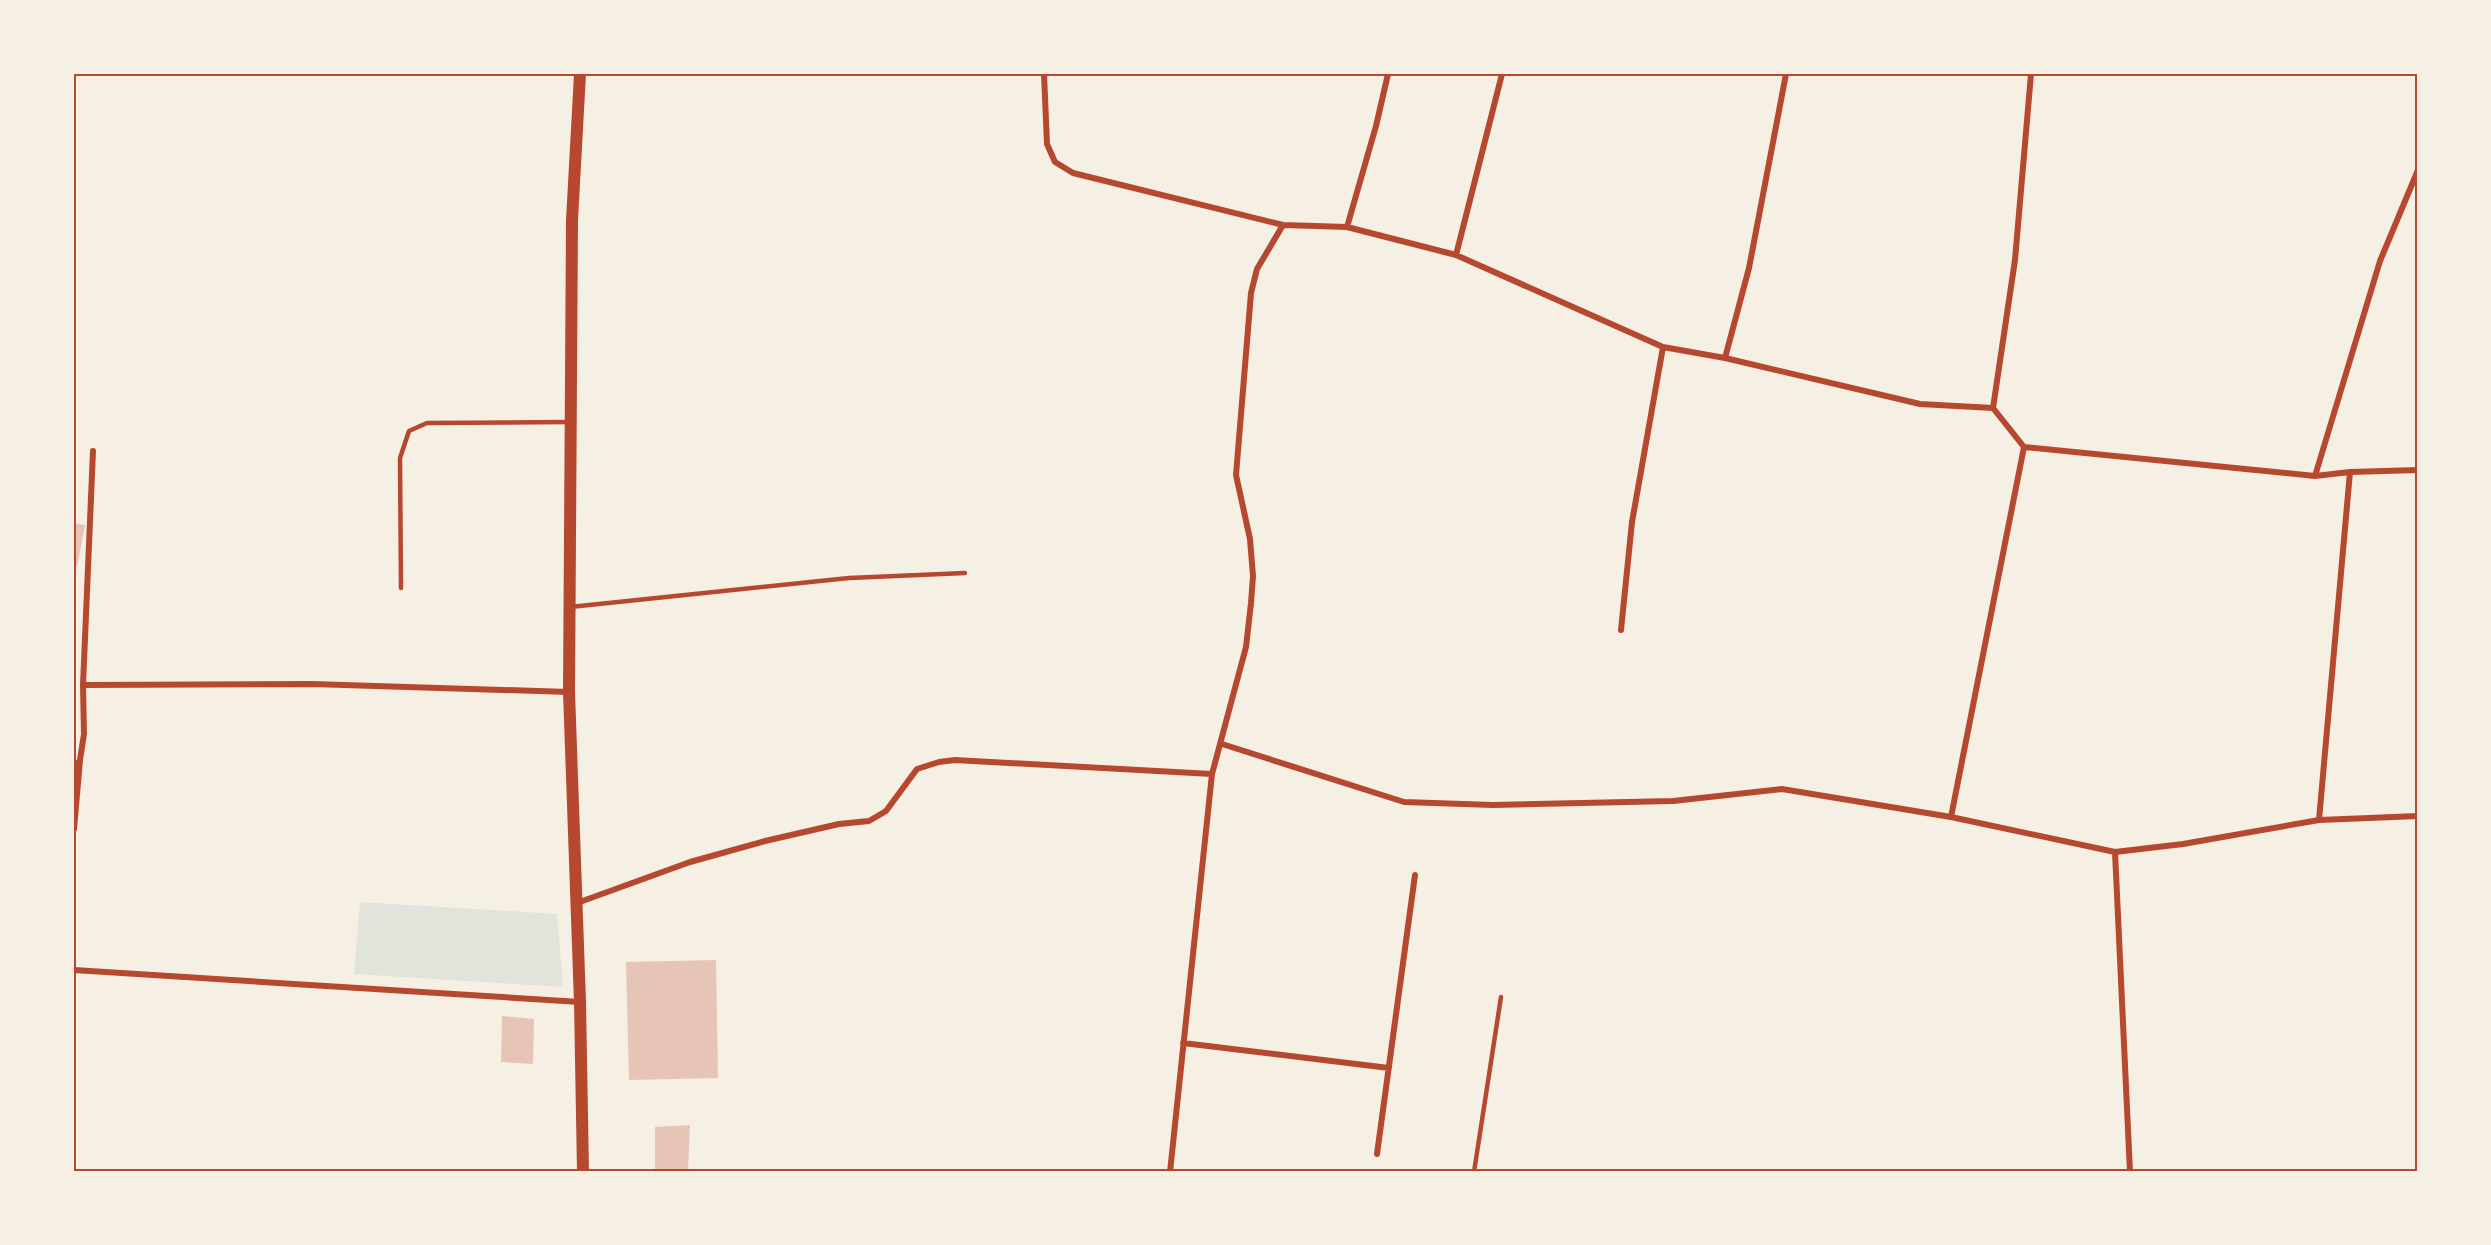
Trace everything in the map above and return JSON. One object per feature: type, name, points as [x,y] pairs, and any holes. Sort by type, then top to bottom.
[{"type":"main road","points":[[580,74],[572,220],[568,692],[577,903],[583,1172]]},
{"type":"street","points":[[1044,74],[1047,144],[1055,162],[1073,172],[1283,225],[1347,227],[1456,255],[1663,347],[1725,357],[1920,404],[1993,408]]},
{"type":"street","points":[[1347,227],[1376,126],[1388,74]]},
{"type":"street","points":[[1456,255],[1502,74]]},
{"type":"street","points":[[1725,357],[1749,268],[1786,74]]},
{"type":"street","points":[[2031,74],[2015,260],[1993,408],[2024,447],[2315,476],[2350,472],[2418,470]]},
{"type":"street","points":[[2315,476],[2380,261],[2418,170]]},
{"type":"street","points":[[1170,1172],[1212,774],[1222,744],[1246,647],[1252,594],[1250,539],[1236,475],[1250,303],[1257,269],[1283,225]]},
{"type":"street","points":[[1621,630],[1632,522],[1663,347]]},
{"type":"street","points":[[1952,817],[2024,447]]},
{"type":"street","points":[[74,829],[84,734],[83,685],[93,451]]},
{"type":"street","points":[[2319,820],[2350,472]]},
{"type":"street","points":[[83,685],[312,684],[568,692]]},
{"type":"street","points":[[1222,744],[1404,802],[1493,805],[1673,801],[1782,789],[1952,817],[2115,852],[2183,844],[2319,820],[2418,816]]},
{"type":"street","points":[[74,770],[80,760]]},
{"type":"street","points":[[577,903],[701,859],[839,824],[869,821],[886,811],[917,769],[939,762],[955,760],[1212,774]]},
{"type":"street","points":[[2115,852],[2130,1172]]},
{"type":"street","points":[[1377,1154],[1415,875]]},
{"type":"street","points":[[74,970],[580,1002]]},
{"type":"street","points":[[1183,1043],[1389,1068]]},
{"type":"lane","points":[[401,588],[400,458],[409,431],[427,423],[570,422]]},
{"type":"lane","points":[[570,607],[849,578],[965,573]]},
{"type":"lane","points":[[1474,1172],[1501,997]]},
{"type":"shaded area","points":[[360,902],[557,914],[563,987],[354,974]]},
{"type":"building","points":[[74,523],[85,525],[77,567],[74,566]]},
{"type":"building","points":[[716,960],[718,1078],[629,1080],[626,962]]},
{"type":"building","points":[[502,1016],[534,1019],[533,1064],[501,1062]]},
{"type":"building","points":[[690,1125],[688,1172],[655,1172],[655,1127]]}]
